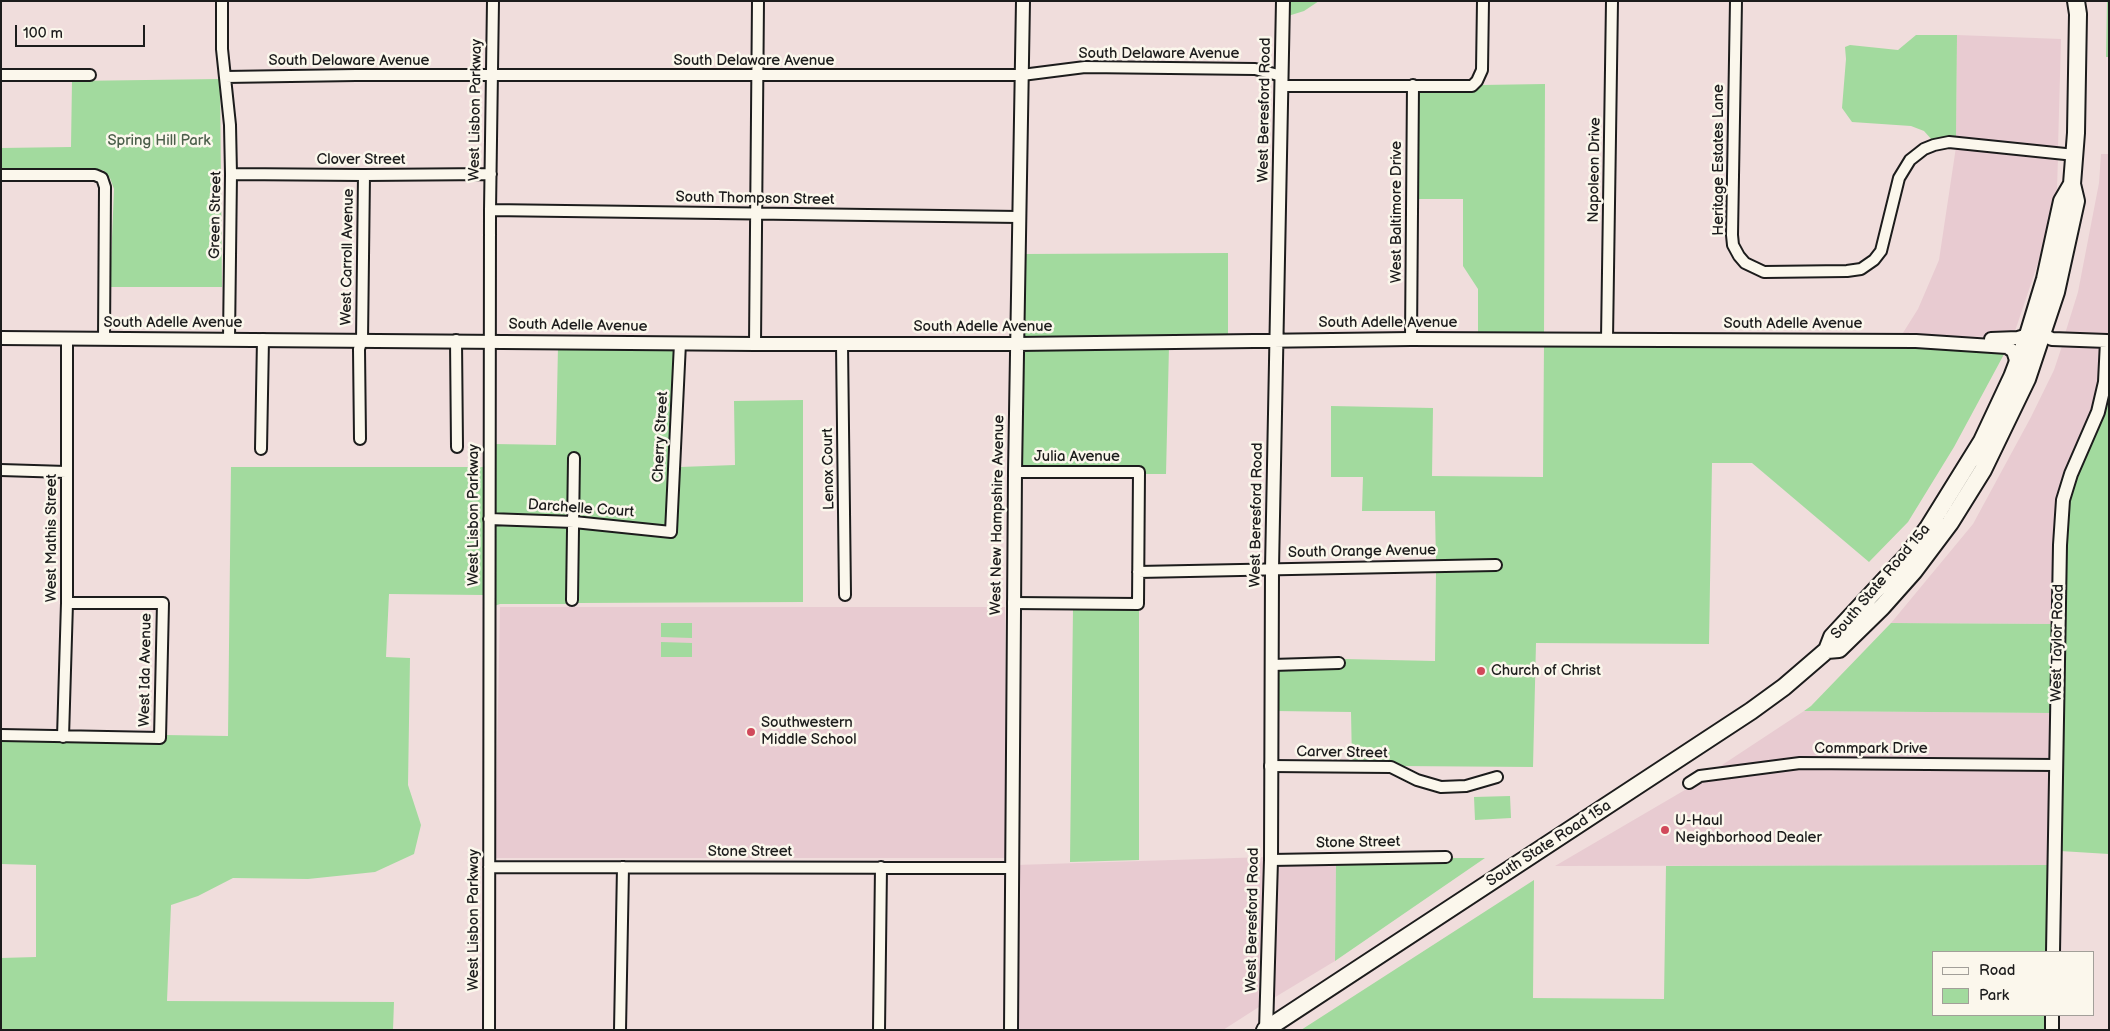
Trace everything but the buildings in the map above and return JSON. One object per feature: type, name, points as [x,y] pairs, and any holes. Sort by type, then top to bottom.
[{"type":"highway","name":"South State Road 15a","points":[[1266,1030],[1751,711],[1784,687],[1827,650],[1832,637],[1871,596],[1918,541],[1942,507],[1982,441],[2056,292],[2076,201],[2072,184],[2075,154],[2079,5]]},
{"type":"highway","name":"South State Road 15a","points":[[1827,650],[1840,649],[1914,571],[1950,523],[1983,470],[2027,379],[2028,346],[2062,201],[2072,184]]},
{"type":"highway","points":[[1983,470],[1983,457],[2027,361],[2028,346]]},
{"type":"highway","points":[[1856,632],[1854,626],[1856,622],[1912,558],[1918,541]]},
{"type":"street","name":"Green Street","points":[[222,1],[222,49],[230,125],[231,174],[228,339]]},
{"type":"street","name":"West Lisbon Parkway","points":[[488,1030],[490,174],[493,1]]},
{"type":"street","points":[[755,344],[758,1]]},
{"type":"street","name":"West New Hampshire Avenue","points":[[1011,1030],[1013,603],[1023,1]]},
{"type":"street","name":"West Beresford Road","points":[[1266,1030],[1271,860],[1272,568],[1283,1]]},
{"type":"street","name":"South Delaware Avenue","points":[[225,77],[492,75],[1022,76],[1085,67],[1255,70],[1282,81],[1413,86],[1472,86],[1477,81],[1482,70],[1483,1]]},
{"type":"street","name":"Napoleon Drive","points":[[1607,340],[1612,1]]},
{"type":"street","name":"Heritage Estates Lane","points":[[1736,1],[1733,245],[1745,263],[1764,272],[1847,271],[1861,269],[1874,260],[1881,251],[1899,178],[1910,160],[1934,145],[1949,142],[2075,154]]},
{"type":"street","points":[[1,75],[90,75]]},
{"type":"street","name":"West Baltimore Drive","points":[[1412,339],[1413,86]]},
{"type":"street","name":"Clover Street","points":[[231,174],[490,174]]},
{"type":"street","points":[[1,175],[95,175],[102,178],[105,187],[104,339]]},
{"type":"street","name":"West Carroll Avenue","points":[[360,439],[359,349],[362,340],[364,175]]},
{"type":"street","name":"South Thompson Street","points":[[490,210],[1019,217]]},
{"type":"street","name":"South Adelle Avenue","points":[[1,338],[490,340],[755,344],[1017,344],[1412,339],[1916,341],[2007,347],[2013,351],[2028,346],[2061,340],[2108,342]]},
{"type":"street","name":"South Adelle Avenue","points":[[1964,343],[1970,340],[2018,338],[2028,346]]},
{"type":"street","name":"West Mathis Street","points":[[63,737],[67,602],[67,339]]},
{"type":"street","points":[[261,449],[263,339]]},
{"type":"street","points":[[456,340],[457,447]]},
{"type":"street","name":"West Taylor Road","points":[[2053,951],[2060,545],[2063,500],[2071,474],[2098,412],[2105,382],[2108,342]]},
{"type":"street","name":"Cherry Street","points":[[671,532],[680,343]]},
{"type":"street","name":"Lenox Court","points":[[842,344],[845,595]]},
{"type":"street","points":[[572,600],[574,458]]},
{"type":"street","points":[[1,470],[66,472]]},
{"type":"street","name":"Julia Avenue","points":[[1015,472],[1139,472],[1138,572]]},
{"type":"street","name":"Darchelle Court","points":[[489,519],[574,522],[671,532]]},
{"type":"street","name":"South Orange Avenue","points":[[1138,572],[1496,565]]},
{"type":"street","points":[[1013,603],[1138,604],[1138,572]]},
{"type":"street","name":"West Ida Avenue","points":[[63,737],[160,738],[162,603],[67,602]]},
{"type":"street","points":[[1272,665],[1339,663]]},
{"type":"street","points":[[1,735],[63,737]]},
{"type":"street","name":"Commpark Drive","points":[[1689,783],[1700,776],[1800,763],[2056,765]]},
{"type":"street","name":"Carver Street","points":[[1270,766],[1391,767],[1417,780],[1441,788],[1466,786],[1497,777]]},
{"type":"street","name":"Stone Street","points":[[1271,860],[1446,857]]},
{"type":"street","name":"Stone Street","points":[[489,867],[1011,868]]},
{"type":"street","points":[[620,1030],[623,867]]},
{"type":"street","points":[[879,1030],[881,868]]},
{"type":"street","points":[[2052,1016],[2052,1030]]},
{"type":"shaded area","points":[[1957,35],[2061,39],[2058,148],[1956,138]]},
{"type":"shaded area","points":[[1956,147],[2058,157],[2057,189],[2043,248],[2013,337],[1901,336],[1918,309],[1939,260]]},
{"type":"shaded area","points":[[2101,154],[2109,154],[2109,337],[2064,337],[2078,292],[2099,183]]},
{"type":"shaded area","points":[[2062,346],[2102,346],[2100,381],[2054,624],[1891,623],[1973,524],[2031,417],[2054,370]]},
{"type":"shaded area","name":"Southwestern Middle School","points":[[500,607],[1005,607],[1005,858],[495,858]]},
{"type":"shaded area","points":[[1804,711],[2052,713],[2051,760],[1716,769]]},
{"type":"shaded area","points":[[1801,768],[2051,769],[2049,865],[1555,866],[1702,780]]},
{"type":"shaded area","points":[[1266,857],[1262,1005],[1223,1030],[1016,1030],[1016,865]]},
{"type":"shaded area","points":[[1336,863],[1335,961],[1272,999],[1276,864]]},
{"type":"green space","points":[[1288,1],[1319,1],[1304,11],[1288,16]]},
{"type":"green space","points":[[2107,1],[2109,1],[2109,57],[2106,57]]},
{"type":"green space","points":[[1916,35],[1957,35],[1956,138],[1932,140],[1924,131],[1911,126],[1852,122],[1842,108],[1846,59],[1845,47],[1850,45],[1898,50]]},
{"type":"green space","name":"Spring Hill Park","points":[[220,79],[222,287],[110,287],[114,189],[110,178],[103,170],[1,170],[1,148],[71,147],[72,81]]},
{"type":"green space","points":[[1545,84],[1544,335],[1478,335],[1478,289],[1463,266],[1463,199],[1417,199],[1418,90],[1480,87],[1481,85]]},
{"type":"green space","points":[[1228,253],[1228,336],[1022,339],[1024,254]]},
{"type":"green space","points":[[1544,344],[2009,345],[1954,447],[1908,522],[1869,562],[1752,463],[1712,463],[1709,644],[1536,643],[1533,767],[1399,766],[1352,762],[1351,712],[1276,711],[1277,670],[1344,667],[1344,659],[1435,661],[1436,571],[1501,570],[1501,561],[1436,562],[1435,511],[1362,511],[1363,477],[1331,477],[1331,406],[1433,408],[1432,476],[1543,477]]},
{"type":"green space","points":[[558,346],[675,348],[667,527],[579,518],[579,454],[569,454],[569,518],[493,514],[494,444],[556,445]]},
{"type":"green space","points":[[1169,346],[1166,474],[1144,474],[1144,468],[1020,467],[1022,348]]},
{"type":"green space","points":[[2109,389],[2109,854],[2060,851],[2065,545],[2068,501]]},
{"type":"green space","points":[[803,400],[803,602],[577,603],[579,527],[676,537],[680,467],[735,465],[734,401]]},
{"type":"green space","points":[[231,467],[484,467],[483,595],[389,594],[386,657],[410,658],[408,785],[421,825],[414,854],[375,872],[308,879],[233,878],[198,896],[171,905],[167,1001],[394,1002],[393,1030],[1,1030],[1,958],[36,957],[36,865],[1,864],[1,739],[165,742],[165,735],[228,736]]},
{"type":"green space","points":[[493,523],[569,526],[567,604],[500,604],[494,606]]},
{"type":"green space","points":[[1073,608],[1139,609],[1139,860],[1070,862]]},
{"type":"green space","points":[[661,623],[692,623],[692,638],[661,637]]},
{"type":"green space","points":[[1891,623],[2054,624],[2052,713],[1804,711]]},
{"type":"green space","points":[[661,642],[692,643],[692,657],[661,657]]},
{"type":"green space","points":[[1510,796],[1511,818],[1475,820],[1474,797]]},
{"type":"green space","points":[[1451,858],[1485,858],[1335,961],[1336,863],[1451,861]]},
{"type":"green space","points":[[2049,865],[2048,951],[1932,951],[1932,1016],[2048,1016],[2047,1030],[1301,1030],[1534,880],[1533,998],[1664,999],[1666,866]]},
{"type":"place","name":"Church of Christ","points":[[1481,671]]},
{"type":"place","name":"Southwestern Middle School","points":[[751,732]]},
{"type":"place","name":"U-Haul Neighborhood Dealer","points":[[1665,830]]}]
